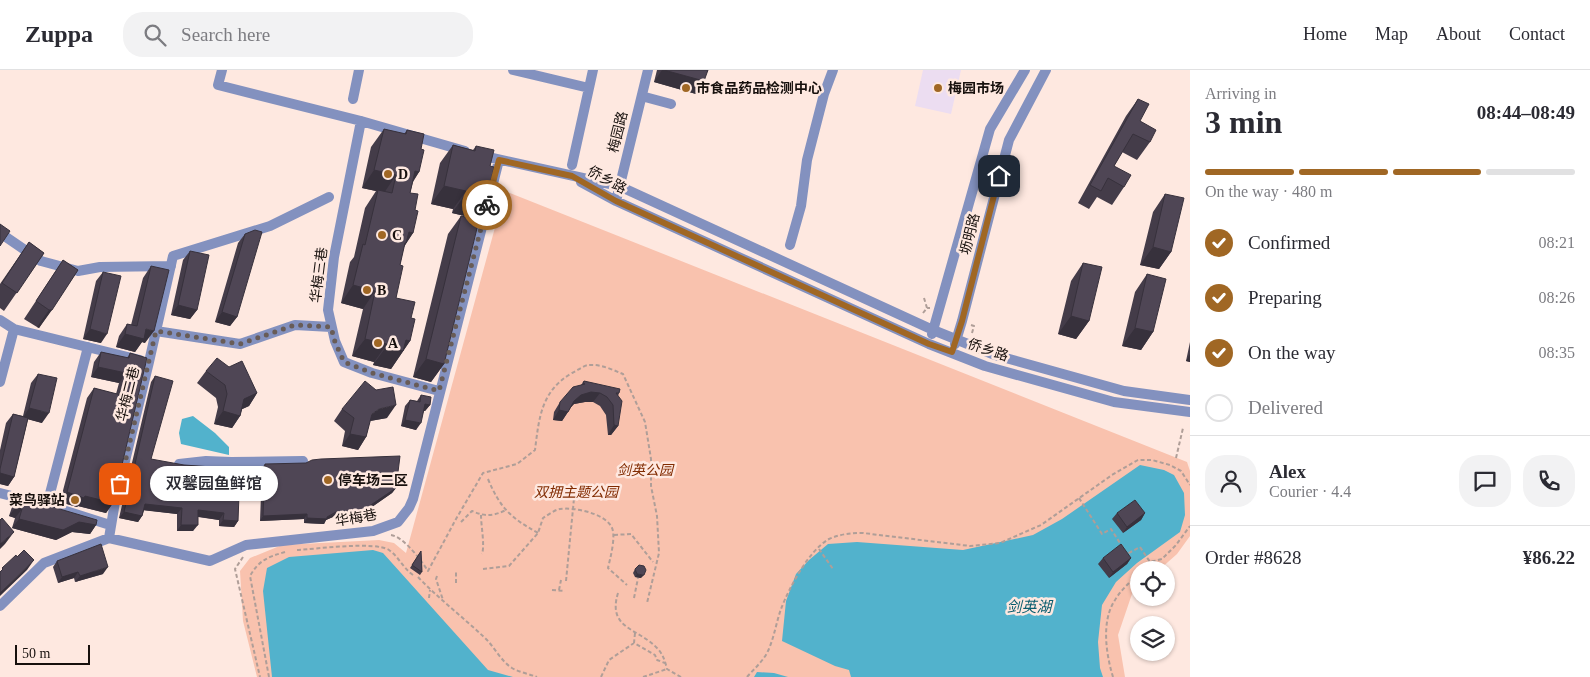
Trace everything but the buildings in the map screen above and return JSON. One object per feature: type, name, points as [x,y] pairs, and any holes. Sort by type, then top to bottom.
[{"type":"street","points":[[222,70],[218,86],[361,121],[499,160],[572,176]]},
{"type":"street","points":[[353,99],[359,70]]},
{"type":"street","points":[[513,70],[589,88]]},
{"type":"street","points":[[572,165],[594,70]]},
{"type":"street","name":"梅园路","points":[[616,201],[648,70]]},
{"type":"street","points":[[790,245],[824,94],[833,70]]},
{"type":"street","name":"坜明路","points":[[929,344],[990,128],[1025,70]]},
{"type":"street","name":"坜明路","points":[[952,352],[962,321],[1009,140],[1046,70]]},
{"type":"street","points":[[645,96],[671,104]]},
{"type":"street","name":"华梅三巷","points":[[361,121],[334,257],[328,310],[335,342],[344,362],[372,373],[439,391]]},
{"type":"street","name":"华梅巷","points":[[109,538],[210,561],[246,546],[373,531],[398,522],[409,508],[413,499],[499,160]]},
{"type":"street","name":"侨乡路","points":[[572,176],[619,186],[933,330],[995,355],[1124,391],[1190,400]]},
{"type":"street","name":"侨乡路","points":[[572,176],[616,201],[929,344],[985,366],[1114,402],[1190,412]]},
{"type":"street","points":[[0,233],[41,261],[78,271],[100,267],[172,261],[270,226],[329,197]]},
{"type":"street","name":"华梅二巷","points":[[109,538],[110,525],[172,261]]},
{"type":"street","points":[[0,320],[14,329],[149,362]]},
{"type":"street","points":[[156,331],[240,344],[295,325],[331,327]]},
{"type":"street","points":[[0,382],[14,329]]},
{"type":"street","points":[[47,505],[88,347]]},
{"type":"street","points":[[179,464],[206,461],[303,461]]},
{"type":"street","points":[[0,493],[47,505],[110,525]]},
{"type":"street","points":[[0,606],[44,563],[109,538]]},
{"type":"path","points":[[923,313],[926,308],[924,298]]},
{"type":"path","points":[[926,308],[932,308]]},
{"type":"path","points":[[970,324],[975,325],[972,333]]},
{"type":"path","points":[[389,535],[396,536],[414,551],[428,571],[482,473],[517,464],[535,450],[539,420],[549,393],[566,377],[588,364],[606,368],[623,374],[645,422],[651,459],[651,486],[657,516],[659,553],[647,603]]},
{"type":"path","points":[[1176,458],[1183,428]]},
{"type":"path","points":[[747,677],[767,653],[781,608],[792,584],[818,548],[828,540],[846,533],[863,533],[970,546],[1000,543],[1041,525],[1112,474],[1138,460],[1152,460],[1170,465],[1181,472],[1190,485]]},
{"type":"path","points":[[488,479],[494,494],[515,520],[538,532]]},
{"type":"path","points":[[566,581],[575,488]]},
{"type":"path","points":[[1079,498],[1102,534],[1117,525]]},
{"type":"path","points":[[483,569],[509,566],[538,532],[543,518],[558,509],[573,508],[602,518],[612,526],[614,535],[608,568],[627,585]]},
{"type":"path","points":[[461,522],[472,511],[488,516],[506,510]]},
{"type":"path","points":[[480,515],[484,548],[482,554]]},
{"type":"path","points":[[1154,561],[1162,559],[1176,545],[1190,526]]},
{"type":"path","points":[[1111,529],[1128,554]]},
{"type":"path","points":[[614,535],[631,534],[653,562]]},
{"type":"path","points":[[297,550],[375,546],[388,550],[413,575]]},
{"type":"path","points":[[1122,557],[1140,547],[1149,561]]},
{"type":"path","points":[[818,548],[833,569]]},
{"type":"path","points":[[269,677],[250,576],[257,564],[287,551]]},
{"type":"path","points":[[246,553],[235,569],[260,677]]},
{"type":"path","points":[[456,570],[456,583]]},
{"type":"path","points":[[437,576],[436,579],[443,600]]},
{"type":"path","points":[[418,577],[491,644],[504,662],[513,669],[537,677]]},
{"type":"path","points":[[634,598],[638,578]]},
{"type":"path","points":[[559,590],[561,580]]},
{"type":"path","points":[[1113,677],[1107,650],[1107,623],[1114,601],[1130,582]]},
{"type":"path","points":[[429,598],[430,590]]},
{"type":"path","points":[[552,590],[565,591]]},
{"type":"path","points":[[618,593],[614,606],[625,626],[656,647],[664,656],[667,669],[681,677]]},
{"type":"path","points":[[634,643],[635,633]]},
{"type":"path","points":[[634,643],[654,655],[657,660],[665,663]]},
{"type":"path","points":[[601,677],[609,660],[634,643]]},
{"type":"path","points":[[643,677],[652,676],[667,669]]},
{"type":"shaded area","name":"梅园市场","points":[[923,70],[961,70],[951,114],[915,106]]},
{"type":"green space","name":"剑英公园","points":[[505,191],[1187,462],[1190,471],[1190,536],[1177,554],[1169,561],[1130,561],[1130,600],[1118,635],[1125,677],[257,677],[243,621],[240,571],[250,558],[282,545],[379,540],[394,543],[406,553]]},
{"type":"water","points":[[193,416],[229,447],[229,455],[181,444],[179,433],[182,419]]},
{"type":"water","name":"剑英湖","points":[[1140,465],[1164,470],[1174,475],[1184,493],[1185,515],[1180,532],[1140,561],[1130,561],[1130,569],[1116,582],[1102,605],[1098,642],[1100,668],[1103,677],[851,677],[849,670],[835,666],[782,641],[786,601],[796,574],[828,544],[857,542],[963,550],[1033,535],[1062,519]]},
{"type":"water","points":[[373,550],[383,553],[488,670],[513,677],[272,677],[263,591],[267,568],[289,557]]},
{"type":"water","points":[[757,672],[774,673],[788,677],[754,677]]},
{"type":"way so far","points":[[120,484],[156,331],[240,344],[295,325],[331,327],[344,362],[372,373],[439,391],[487,205]]},
{"type":"place","name":"市食品药品检测中心","points":[[686,88]]},
{"type":"place","name":"梅园市场","points":[[938,88]]},
{"type":"place","name":"D","points":[[388,174]]},
{"type":"place","name":"C","points":[[382,235]]},
{"type":"place","name":"B","points":[[367,290]]},
{"type":"place","name":"A","points":[[378,343]]},
{"type":"place","name":"停车场二区","points":[[328,480]]},
{"type":"place","name":"双馨园鱼鲜馆","points":[[120,484]]},
{"type":"place","name":"菜鸟驿站","points":[[75,500]]},
{"type":"route","points":[[487,205],[499,160],[572,176],[616,201],[929,344],[952,352],[962,321],[999,176]]},
{"type":"park label","name":"双拥主题公园","points":[[576,492]]}]
